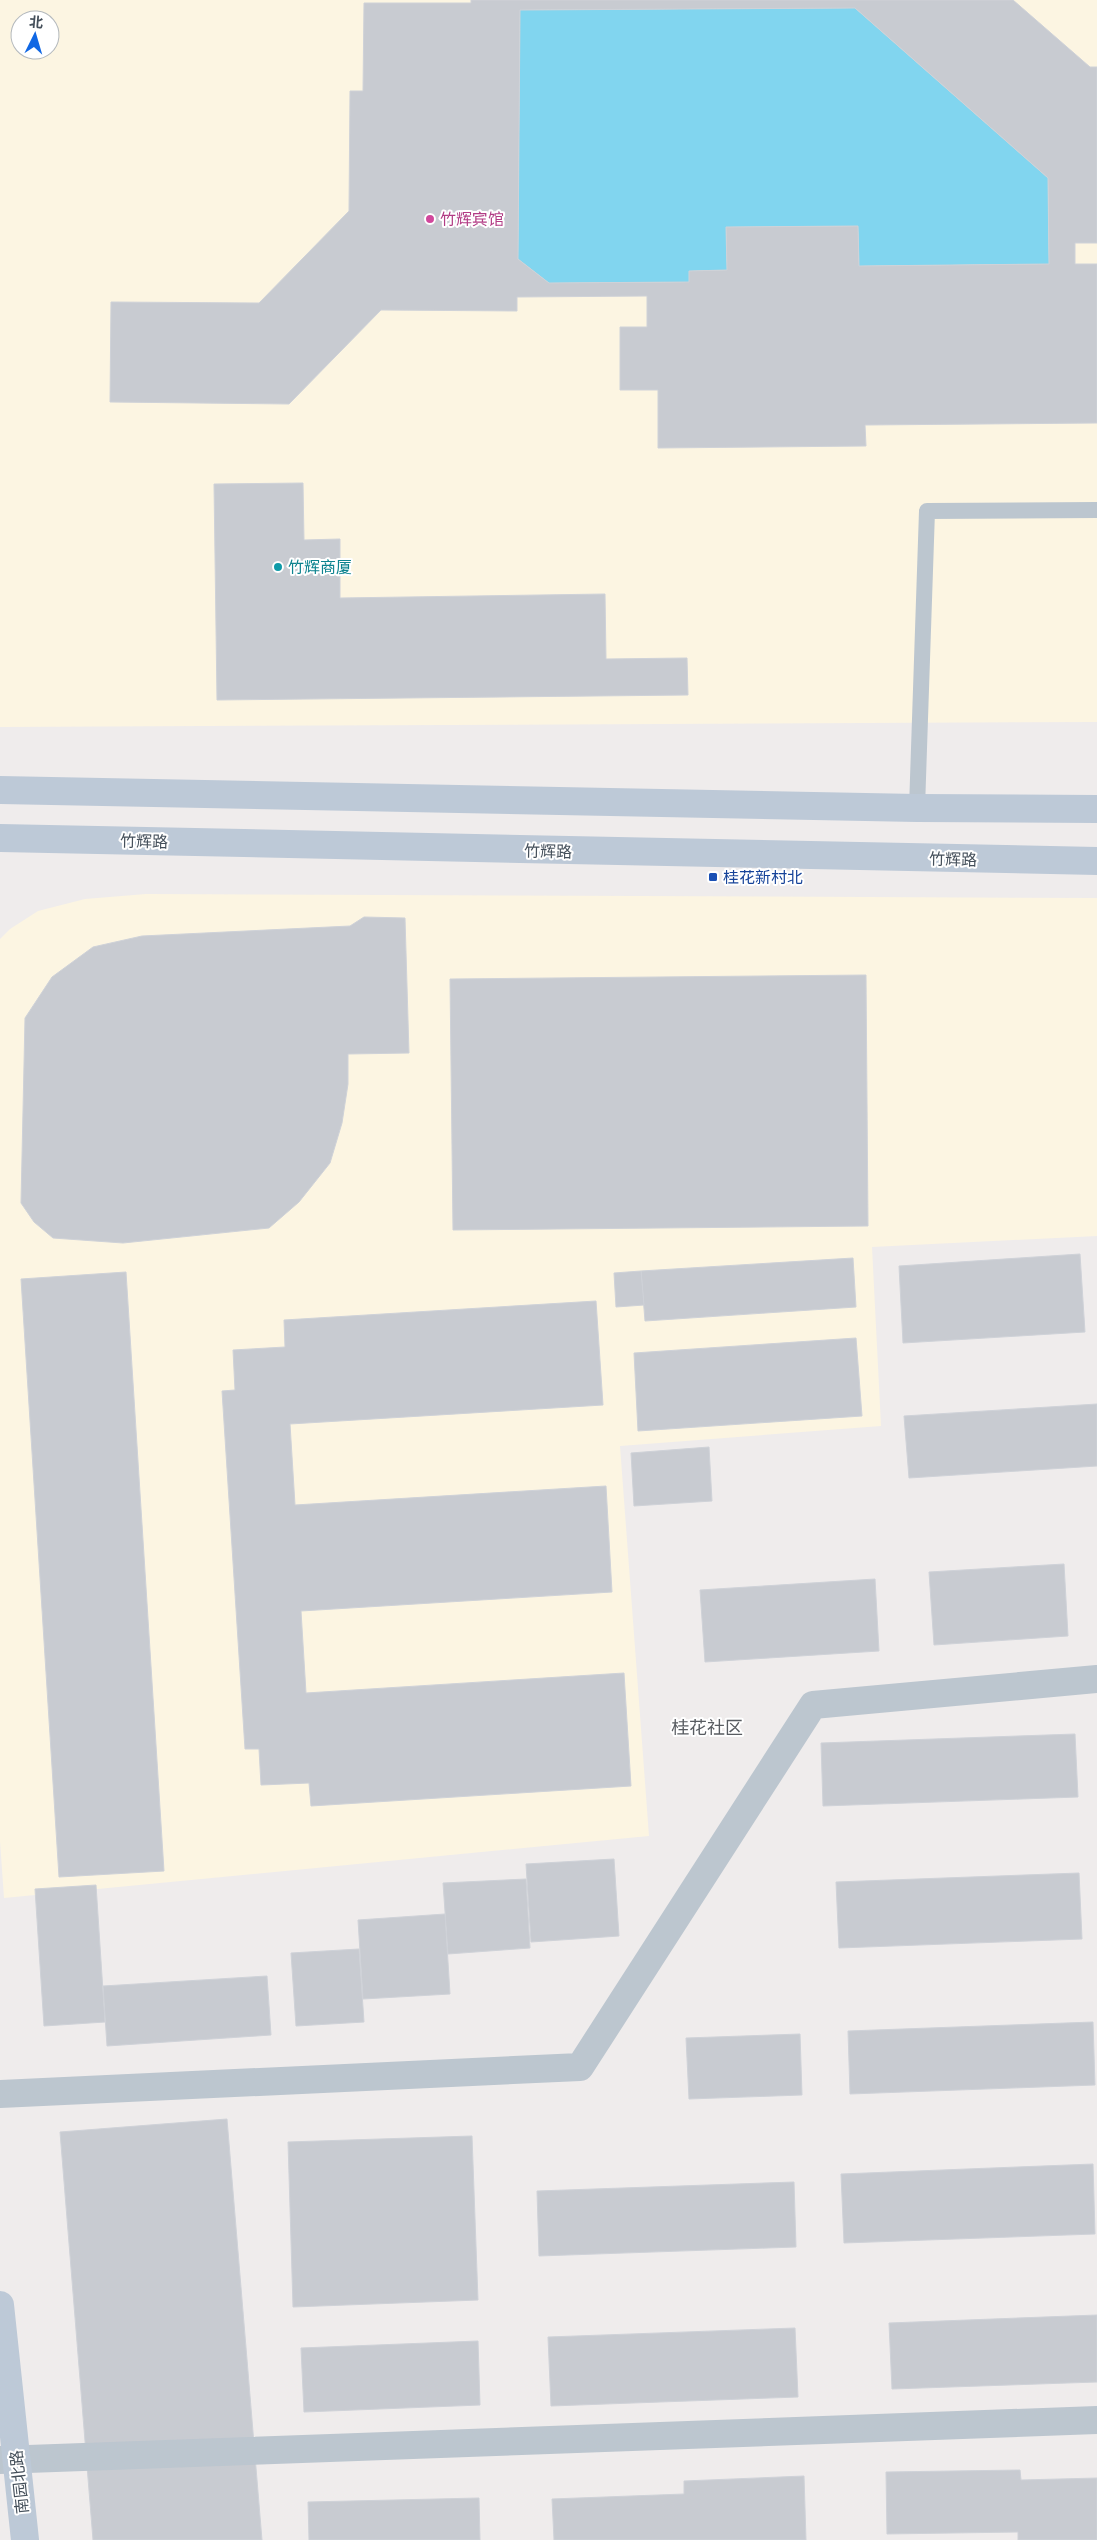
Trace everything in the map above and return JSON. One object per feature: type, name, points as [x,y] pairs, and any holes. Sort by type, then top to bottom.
[{"type":"main road","points":[[0,790],[917,808],[1097,808]]},
{"type":"main road","name":"竹辉路","points":[[0,838],[1097,861]]},
{"type":"main road","name":"南园北路","points":[[0,2305],[8,2459],[25,2540]]},
{"type":"street","points":[[0,2094],[580,2067],[813,1705],[1097,1679]]},
{"type":"street","points":[[8,2459],[1097,2420]]},
{"type":"lane","points":[[917,808],[927,511],[1097,510]]},
{"type":"shaded area","points":[[0,0],[1097,0],[1097,722],[0,727]]},
{"type":"shaded area","points":[[146,894],[1097,898],[1097,1236],[872,1247],[881,1426],[620,1446],[649,1836],[4,1898],[0,1841],[0,939],[10,929],[38,911],[85,899]]},
{"type":"water","points":[[855,8],[1048,178],[1049,264],[859,266],[858,226],[726,227],[727,270],[689,271],[689,282],[549,283],[518,259],[520,10]]},
{"type":"building","name":"竹辉宾馆","points":[[471,0],[1013,0],[1090,67],[1097,67],[1097,243],[1075,243],[1075,264],[1097,264],[1097,423],[865,425],[866,446],[658,448],[658,390],[620,390],[620,327],[647,327],[647,296],[517,297],[517,311],[381,310],[289,404],[110,402],[111,302],[259,303],[349,211],[350,91],[363,91],[364,3],[471,3]],"holes":[[[855,8],[1048,178],[1049,264],[859,266],[858,226],[726,227],[727,270],[689,271],[689,282],[549,283],[518,259],[520,10]]]},
{"type":"building","name":"竹辉商厦","points":[[303,483],[304,540],[340,539],[340,598],[605,594],[606,659],[687,658],[688,695],[217,700],[214,484]]},
{"type":"building","points":[[364,917],[405,918],[409,1053],[348,1054],[348,1084],[342,1123],[330,1163],[299,1202],[269,1228],[123,1243],[53,1238],[34,1222],[21,1203],[25,1018],[52,977],[93,947],[142,936],[350,926]]},
{"type":"building","points":[[866,975],[868,1226],[453,1230],[450,979]]},
{"type":"building","points":[[1080,1254],[1085,1332],[903,1343],[899,1266]]},
{"type":"building","points":[[853,1258],[856,1307],[645,1321],[641,1271]]},
{"type":"building","points":[[641,1271],[644,1305],[616,1307],[614,1273]]},
{"type":"building","points":[[126,1272],[164,1871],[59,1877],[21,1279]]},
{"type":"building","points":[[596,1301],[603,1405],[290,1424],[295,1505],[606,1486],[612,1592],[301,1611],[306,1693],[624,1673],[631,1786],[311,1806],[309,1783],[261,1785],[259,1749],[245,1749],[222,1391],[235,1390],[233,1350],[285,1347],[284,1320]]},
{"type":"building","points":[[856,1338],[862,1416],[638,1431],[634,1353]]},
{"type":"building","points":[[1097,1404],[1097,1466],[909,1478],[904,1416]]},
{"type":"building","points":[[709,1447],[712,1501],[634,1506],[631,1453]]},
{"type":"building","points":[[1064,1564],[1068,1636],[934,1645],[929,1572]]},
{"type":"building","points":[[875,1579],[879,1651],[705,1662],[700,1590]]},
{"type":"building","points":[[1075,1734],[1078,1797],[823,1806],[821,1743]]},
{"type":"building","points":[[614,1859],[619,1936],[531,1942],[526,1864]]},
{"type":"building","points":[[1079,1873],[1082,1939],[839,1948],[836,1882]]},
{"type":"building","points":[[526,1879],[530,1948],[448,1954],[443,1883]]},
{"type":"building","points":[[96,1885],[105,2022],[44,2026],[35,1889]]},
{"type":"building","points":[[445,1914],[450,1994],[363,1999],[358,1920]]},
{"type":"building","points":[[359,1949],[364,2022],[296,2026],[291,1953]]},
{"type":"building","points":[[267,1976],[271,2035],[107,2046],[103,1986]]},
{"type":"building","points":[[1093,2022],[1095,2085],[850,2094],[848,2031]]},
{"type":"building","points":[[800,2034],[802,2095],[689,2099],[686,2038]]},
{"type":"building","points":[[227,2119],[262,2540],[93,2540],[60,2132]]},
{"type":"building","points":[[472,2136],[478,2300],[293,2307],[288,2142]]},
{"type":"building","points":[[1093,2164],[1095,2234],[844,2243],[841,2174]]},
{"type":"building","points":[[794,2182],[796,2247],[539,2256],[537,2191]]},
{"type":"building","points":[[1097,2315],[1097,2382],[892,2389],[889,2323]]},
{"type":"building","points":[[795,2328],[798,2397],[551,2406],[548,2337]]},
{"type":"building","points":[[478,2341],[480,2405],[304,2412],[301,2348]]},
{"type":"building","points":[[1020,2470],[1021,2480],[1097,2478],[1097,2540],[1018,2540],[1018,2532],[887,2534],[886,2472]]},
{"type":"building","points":[[804,2476],[806,2540],[554,2540],[552,2499],[684,2494],[684,2481]]},
{"type":"building","points":[[479,2498],[480,2540],[309,2540],[308,2502]]},
{"type":"place","name":"竹辉宾馆","points":[[430,219]]},
{"type":"place","name":"竹辉商厦","points":[[278,567]]},
{"type":"place","name":"桂花新村北","points":[[713,877]]},
{"type":"district","name":"桂花社区","points":[[707,1728]]}]
